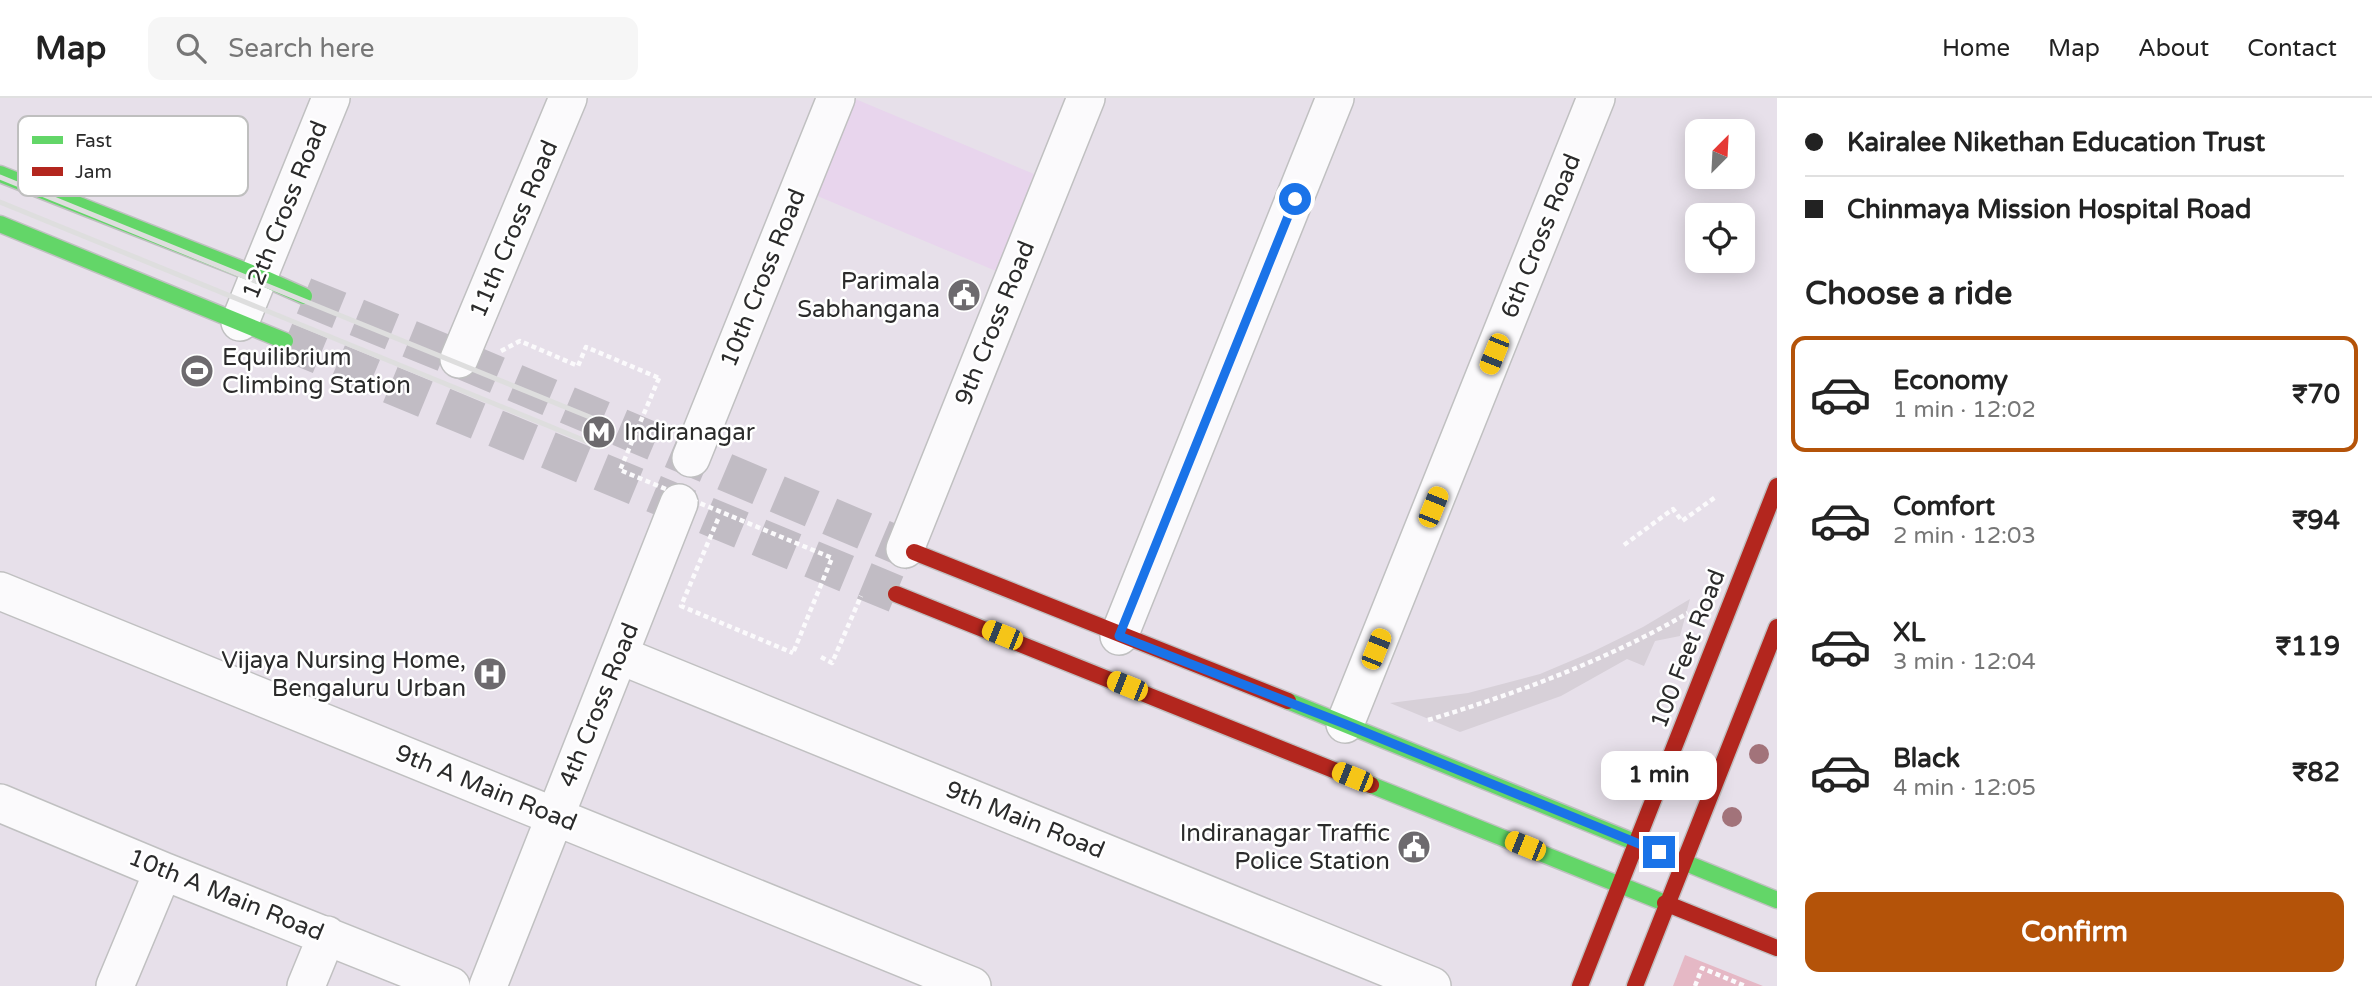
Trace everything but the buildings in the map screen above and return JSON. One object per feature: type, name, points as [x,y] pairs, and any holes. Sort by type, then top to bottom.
[{"type":"main road","points":[[0,174],[18,181]]},
{"type":"main road","points":[[56,196],[304,296]]},
{"type":"main road","points":[[0,224],[285,341]]},
{"type":"main road","name":"100 Feet Road","points":[[1580,986],[1777,486]]},
{"type":"main road","points":[[899,571],[1119,636],[1345,724],[1777,900]]},
{"type":"main road","points":[[899,571],[1619,884],[1777,948]]},
{"type":"main road","points":[[1635,986],[1777,627]]},
{"type":"street","name":"12th Cross Road","points":[[240,322],[331,98]]},
{"type":"street","name":"11th Cross Road","points":[[459,359],[568,98]]},
{"type":"street","name":"10th Cross Road","points":[[691,458],[835,98]]},
{"type":"street","name":"9th Cross Road","points":[[899,571],[1086,98]]},
{"type":"street","points":[[1119,636],[1335,98]]},
{"type":"street","name":"6th Cross Road","points":[[1345,724],[1596,98]]},
{"type":"street","name":"4th Cross Road","points":[[488,986],[679,503]]},
{"type":"street","name":"9th A Main Road","points":[[0,591],[972,986]]},
{"type":"street","name":"9th Main Road","points":[[619,655],[1432,986]]},
{"type":"street","name":"10th A Main Road","points":[[0,804],[451,986]]},
{"type":"street","points":[[115,986],[163,871]]},
{"type":"street","points":[[306,986],[327,935]]},
{"type":"path","points":[[499,352],[520,341],[578,366],[586,347],[659,378],[621,470],[832,558],[793,653],[681,606],[718,519]]},
{"type":"path","points":[[1624,545],[1673,509],[1682,522],[1717,496]]},
{"type":"path","points":[[1420,723],[1485,703],[1613,652],[1738,585]]},
{"type":"path","points":[[821,657],[832,663],[851,619]]},
{"type":"path","points":[[1695,986],[1702,968],[1745,986]]},
{"type":"shaded area","points":[[853,98],[1034,174],[996,271],[815,195]]},
{"type":"shaded area","points":[[1690,599],[1680,636],[1655,641],[1644,666],[1627,659],[1561,696],[1460,732],[1390,703],[1468,693],[1540,674],[1643,627]]},
{"type":"shaded area","points":[[1685,955],[1763,986],[1673,986]]},
{"type":"tunnel","points":[[304,296],[914,552]]},
{"type":"tunnel","points":[[285,341],[896,594]]},
{"type":"railway","points":[[0,177],[18,184]]},
{"type":"railway","points":[[47,196],[602,422]]},
{"type":"railway","points":[[0,202],[593,444]]},
{"type":"traffic: fast","points":[[0,174],[18,181]]},
{"type":"traffic: fast","points":[[56,196],[304,296]]},
{"type":"traffic: fast","points":[[0,224],[285,341]]},
{"type":"traffic: fast","points":[[1288,701],[1777,900]]},
{"type":"traffic: fast","points":[[1371,785],[1665,903]]},
{"type":"traffic: jam","points":[[1580,986],[1777,486]]},
{"type":"traffic: jam","points":[[914,552],[1288,701]]},
{"type":"traffic: jam","points":[[896,594],[1371,785]]},
{"type":"traffic: jam","points":[[1635,986],[1777,627]]},
{"type":"traffic: jam","points":[[1665,903],[1777,948]]},
{"type":"place","name":"Parimala Sabhangana","points":[[964,295]]},
{"type":"place","name":"Equilibrium Climbing Station","points":[[197,371]]},
{"type":"place","name":"Indiranagar","points":[[599,432]]},
{"type":"place","name":"Vijaya Nursing Home, Bengaluru Urban","points":[[490,674]]},
{"type":"place","name":"Indiranagar Traffic Police Station","points":[[1414,847]]},
{"type":"route","points":[[1295,199],[1119,636],[1345,724],[1659,852]]}]
